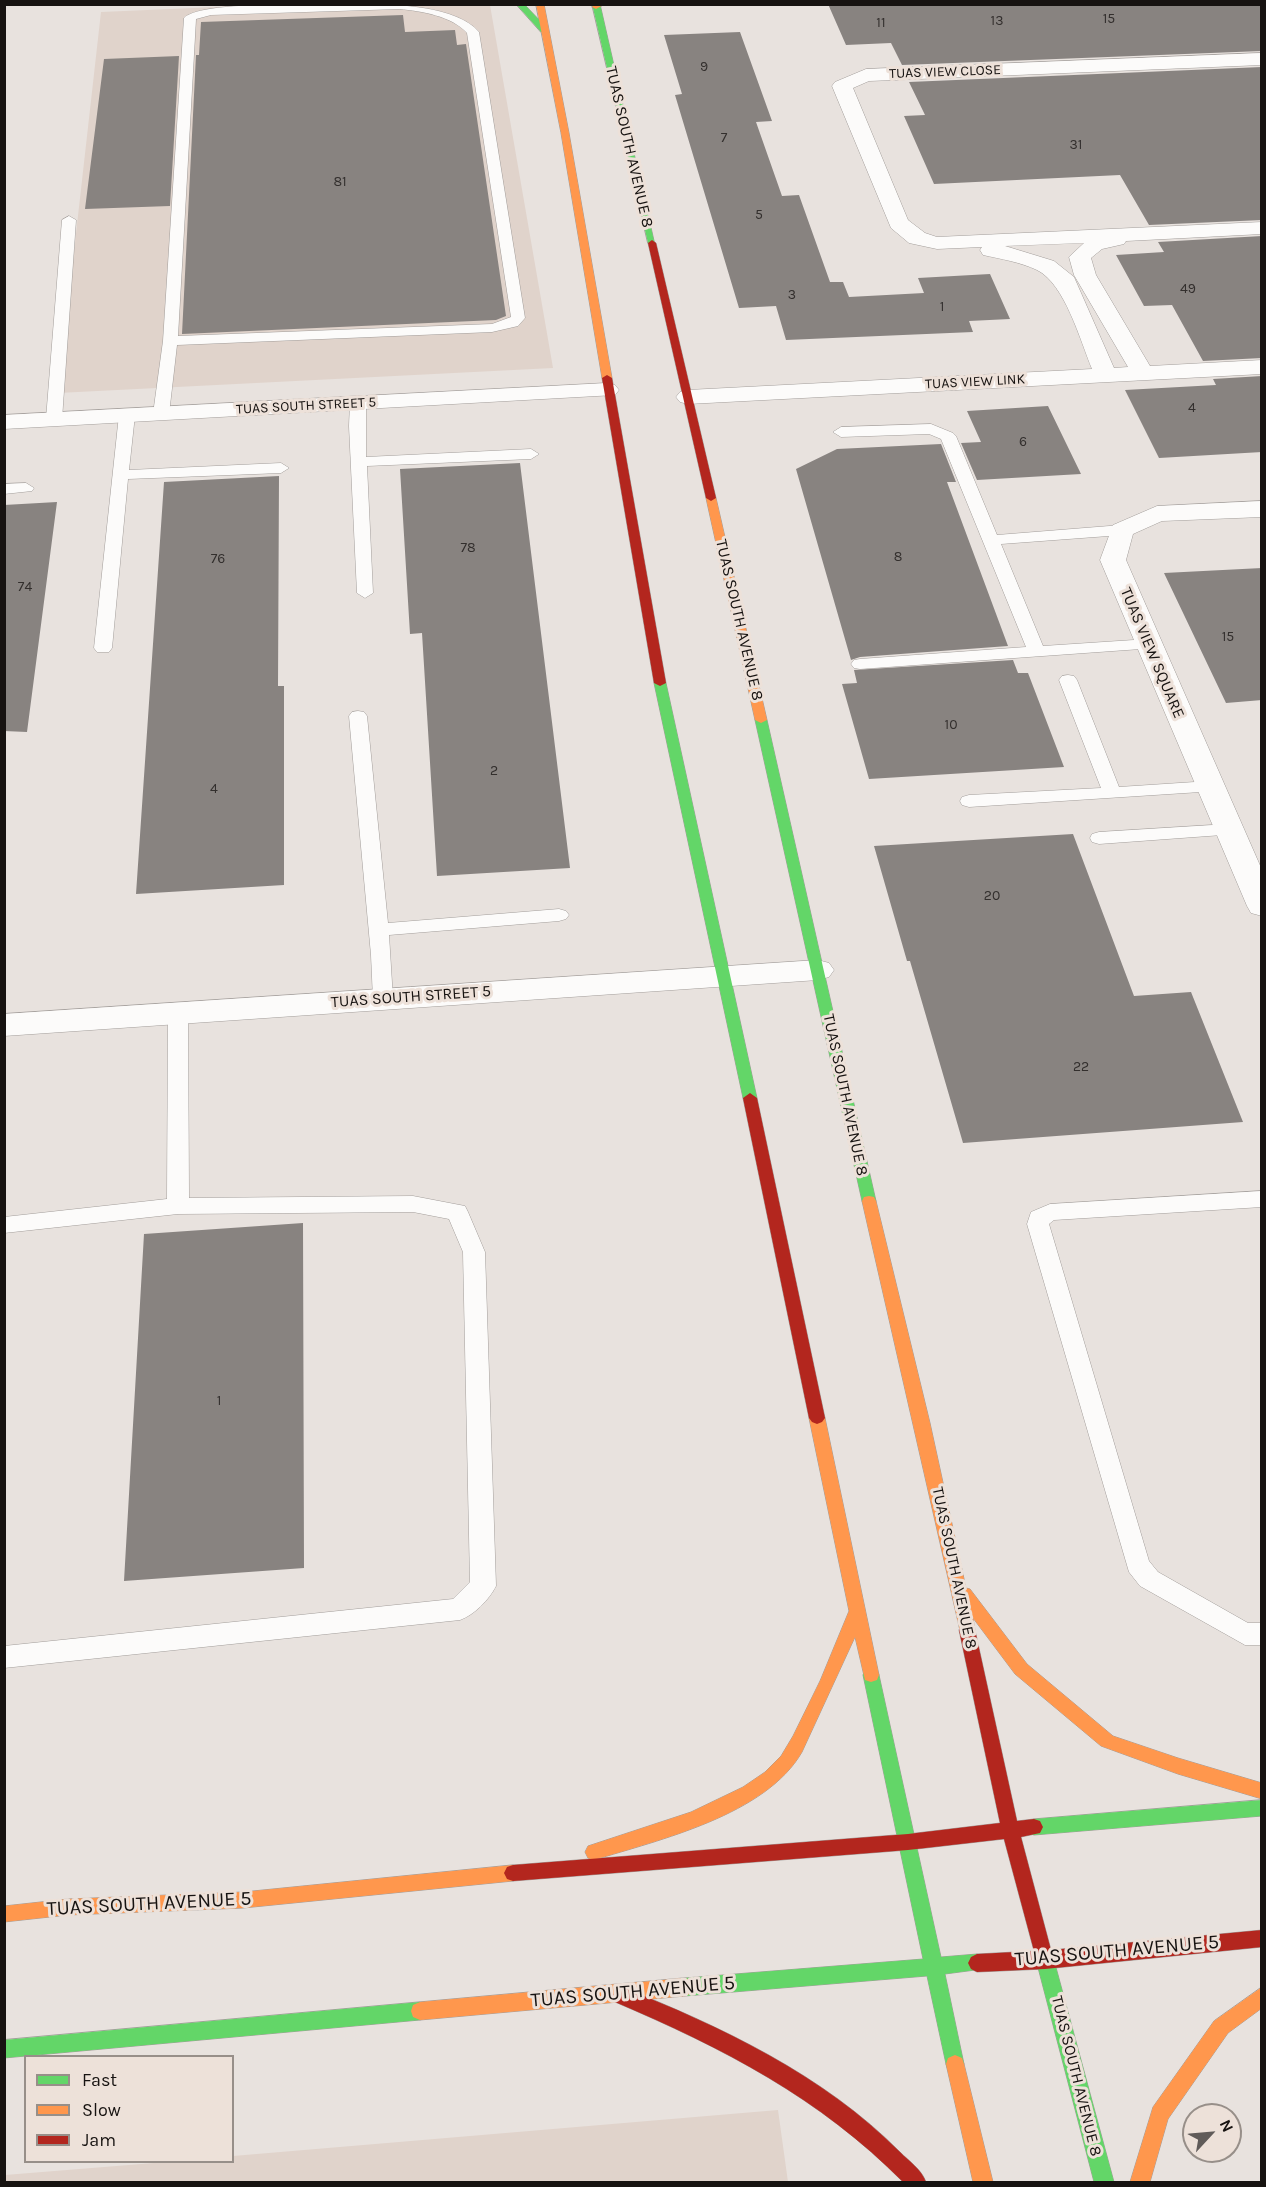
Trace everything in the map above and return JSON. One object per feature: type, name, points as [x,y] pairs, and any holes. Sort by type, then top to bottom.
[{"type":"street","points":[[519,4],[544,30]]},
{"type":"street","points":[[540,4],[565,133],[653,650],[725,976],[857,1612],[935,1965],[947,2031],[983,2182]]},
{"type":"street","name":"TUAS SOUTH AVENUE 8","points":[[598,5],[958,1585],[1010,1829],[1104,2182]]},
{"type":"street","name":"TUAS VIEW CLOSE","points":[[1262,59],[866,75],[842,86],[899,224],[917,238],[937,243],[1262,228]]},
{"type":"street","name":"TUAS VIEW CLOSE","points":[[1133,234],[1095,244],[1080,257],[1085,275],[1143,373]]},
{"type":"street","name":"TUAS VIEW CLOSE","points":[[955,242],[1016,255],[1046,266],[1066,282],[1106,375]]},
{"type":"street","name":"TUAS VIEW LINK","points":[[688,397],[1262,367]]},
{"type":"street","name":"TUAS SOUTH STREET 5","points":[[4,422],[608,390]]},
{"type":"street","points":[[1122,530],[1157,514],[1262,509]]},
{"type":"street","name":"TUAS VIEW SQUARE","points":[[1122,530],[1113,560],[1262,906]]},
{"type":"street","name":"TUAS SOUTH STREET 5","points":[[4,1025],[818,970]]},
{"type":"street","points":[[958,1585],[1021,1668],[1107,1741],[1178,1766],[1262,1791]]},
{"type":"street","points":[[538,1870],[640,1838],[748,1794],[784,1766],[820,1700],[857,1612]]},
{"type":"street","name":"TUAS SOUTH AVENUE 5","points":[[4,1914],[68,1907],[243,1900],[538,1870],[908,1842],[1010,1829],[1262,1808]]},
{"type":"street","name":"TUAS SOUTH AVENUE 5","points":[[4,2049],[616,1993],[935,1965],[1046,1959],[1262,1938]]},
{"type":"street","points":[[616,1993],[707,2032],[788,2074],[848,2118],[905,2169],[916,2182]]},
{"type":"street","points":[[1140,2182],[1160,2114],[1221,2027],[1262,1996]]},
{"type":"lane","points":[[161,414],[170,341],[190,18],[211,11],[400,6],[418,8],[469,25],[473,32],[518,318],[513,323],[492,328],[170,341]]},
{"type":"lane","points":[[54,419],[69,220]]},
{"type":"lane","points":[[358,403],[357,426],[361,462],[365,593]]},
{"type":"lane","points":[[104,648],[127,415]]},
{"type":"lane","points":[[841,432],[930,429],[943,432],[948,436],[1036,652]]},
{"type":"lane","points":[[361,462],[531,454]]},
{"type":"lane","points":[[121,475],[281,468]]},
{"type":"lane","points":[[4,489],[26,488]]},
{"type":"lane","points":[[991,540],[1122,530]]},
{"type":"lane","points":[[860,664],[1149,644]]},
{"type":"lane","points":[[1068,680],[1112,793]]},
{"type":"lane","points":[[358,716],[381,955],[382,999]]},
{"type":"lane","points":[[969,801],[1210,787]]},
{"type":"lane","points":[[1099,838],[1229,830]]},
{"type":"lane","points":[[377,930],[559,915]]},
{"type":"lane","points":[[178,1013],[178,1206]]},
{"type":"lane","points":[[1262,1199],[1050,1212],[1040,1218],[1038,1224],[1138,1565],[1149,1579],[1245,1634],[1262,1634]]},
{"type":"lane","points":[[4,1225],[178,1206],[413,1204],[457,1212],[474,1252],[483,1586],[460,1609],[4,1657]]},
{"type":"shaded area","points":[[286,4],[490,5],[553,368],[58,393],[101,12]]},
{"type":"shaded area","points":[[778,2110],[788,2182],[5,2182],[5,2175],[154,2163],[234,2163],[234,2156]]},
{"type":"building","points":[[828,4],[1262,4],[1262,51],[902,65],[891,43],[846,45]]},
{"type":"building","points":[[403,15],[405,32],[455,30],[457,45],[466,44],[506,316],[496,320],[182,334],[196,55],[199,55],[201,22]]},
{"type":"building","points":[[740,32],[772,121],[756,122],[782,196],[799,195],[830,282],[843,282],[849,297],[924,293],[918,278],[990,274],[1010,319],[969,321],[973,332],[786,340],[776,306],[739,308],[675,95],[682,94],[664,35]]},
{"type":"building","points":[[179,56],[170,206],[85,209],[104,59]]},
{"type":"building","points":[[1262,67],[1262,220],[1149,225],[1120,175],[934,184],[904,116],[925,115],[909,82]]},
{"type":"building","points":[[1262,236],[1262,358],[1203,361],[1172,305],[1144,306],[1116,255],[1164,252],[1158,242]]},
{"type":"building","points":[[1262,376],[1262,452],[1159,458],[1125,390],[1216,385],[1213,379]]},
{"type":"building","points":[[1048,406],[1081,474],[977,480],[961,443],[981,442],[967,411]]},
{"type":"building","points":[[941,444],[956,482],[947,482],[1008,646],[860,657],[851,660],[796,469],[837,449]]},
{"type":"building","points":[[520,463],[570,868],[437,876],[422,633],[410,634],[400,469]]},
{"type":"building","points":[[279,476],[278,686],[284,686],[284,885],[136,894],[164,482]]},
{"type":"building","points":[[57,502],[27,732],[4,731],[4,505]]},
{"type":"building","points":[[1262,568],[1262,700],[1226,703],[1164,573]]},
{"type":"building","points":[[1013,660],[1018,673],[1028,673],[1064,767],[869,779],[842,684],[857,683],[854,670]]},
{"type":"building","points":[[1073,834],[1134,996],[1191,992],[1243,1122],[963,1143],[874,846]]},
{"type":"building","points":[[303,1223],[304,1568],[124,1581],[144,1234]]},
{"type":"traffic: fast","points":[[519,4],[544,30]]},
{"type":"traffic: fast","points":[[596,4],[652,243]]},
{"type":"traffic: fast","points":[[660,683],[750,1098]]},
{"type":"traffic: fast","points":[[761,720],[869,1201]]},
{"type":"traffic: fast","points":[[871,1675],[955,2064]]},
{"type":"traffic: fast","points":[[1034,1827],[1262,1808]]},
{"type":"traffic: fast","points":[[1045,1960],[1104,2182]]},
{"type":"traffic: fast","points":[[685,1987],[977,1963]]},
{"type":"traffic: fast","points":[[4,2049],[420,2011]]},
{"type":"traffic: slow","points":[[540,4],[565,133],[607,378]]},
{"type":"traffic: slow","points":[[596,7],[602,4]]},
{"type":"traffic: slow","points":[[711,498],[761,720]]},
{"type":"traffic: slow","points":[[869,1201],[922,1423],[967,1630]]},
{"type":"traffic: slow","points":[[817,1418],[871,1675]]},
{"type":"traffic: slow","points":[[964,1594],[1021,1669],[1107,1741],[1178,1766],[1262,1791]]},
{"type":"traffic: slow","points":[[594,1852],[670,1828],[725,1806],[771,1777],[787,1761],[799,1742],[857,1612]]},
{"type":"traffic: slow","points":[[4,1914],[68,1907],[243,1900],[513,1873]]},
{"type":"traffic: slow","points":[[420,2011],[685,1987]]},
{"type":"traffic: slow","points":[[1140,2182],[1160,2114],[1221,2027],[1262,1996]]},
{"type":"traffic: slow","points":[[955,2064],[983,2182]]},
{"type":"traffic: jam","points":[[652,243],[711,498]]},
{"type":"traffic: jam","points":[[607,378],[660,683]]},
{"type":"traffic: jam","points":[[750,1098],[817,1418]]},
{"type":"traffic: jam","points":[[967,1630],[1010,1829],[1045,1960]]},
{"type":"traffic: jam","points":[[513,1873],[908,1842],[1034,1827]]},
{"type":"traffic: jam","points":[[977,1963],[1046,1959],[1262,1938]]},
{"type":"traffic: jam","points":[[622,1996],[702,2032],[780,2072],[852,2122],[885,2150],[916,2182]]}]
